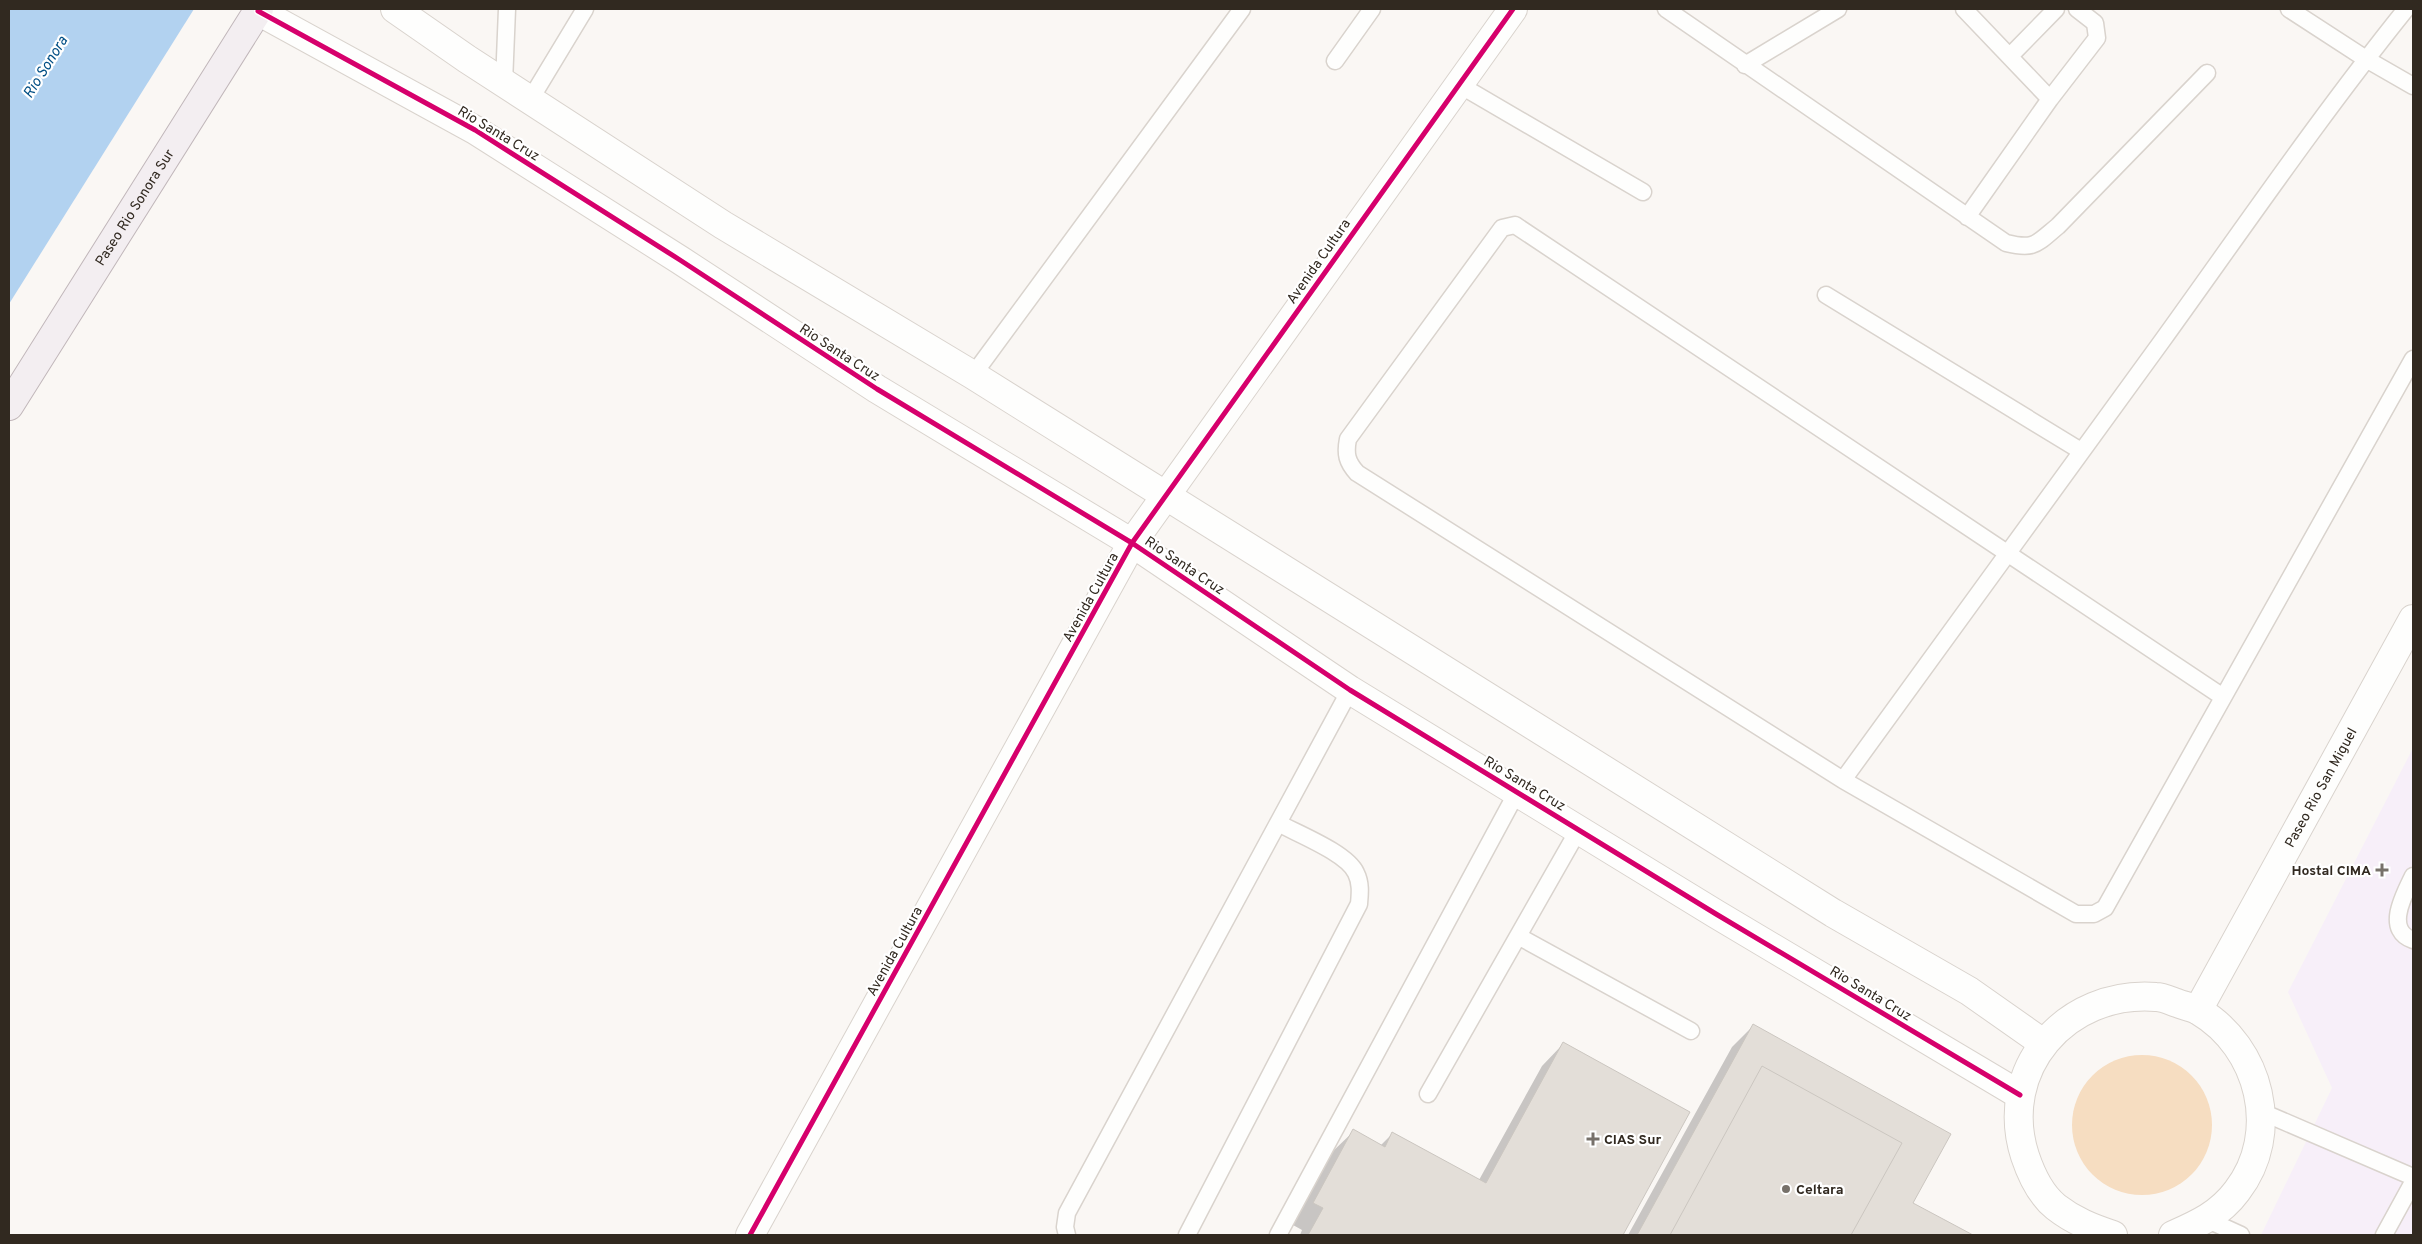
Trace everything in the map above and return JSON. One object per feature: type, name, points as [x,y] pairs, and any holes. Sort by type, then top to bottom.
[{"type":"main road","name":"Paseo Rio Sonora Sur","points":[[9,406],[258,10]]},
{"type":"street","points":[[395,9],[530,100],[723,225],[973,375],[1164,497],[1833,913],[1969,991],[2044,1043]]},
{"type":"street","name":"Avenida Cultura","points":[[750,1235],[1132,543],[1513,9]]},
{"type":"street","name":"Rio Santa Cruz","points":[[258,10],[476,130],[680,260],[877,390],[1132,543],[1350,690],[2020,1095]]},
{"type":"street","name":"Paseo Rio San Miguel","points":[[2198,1010],[2413,619]]},
{"type":"street","points":[[2113,1235],[2079,1230],[2054,1206],[2031,1174],[2018,1135],[2020,1095],[2028,1069],[2044,1043],[2074,1015],[2114,999],[2157,997],[2198,1010],[2231,1036],[2253,1072],[2262,1112],[2256,1154],[2238,1191],[2208,1220],[2173,1235]]},
{"type":"lane","points":[[504,82],[507,9]]},
{"type":"lane","points":[[530,100],[586,9]]},
{"type":"lane","points":[[973,375],[1242,9]]},
{"type":"lane","points":[[1335,61],[1372,9]]},
{"type":"lane","points":[[1666,9],[2006,243],[2026,248],[2040,241],[2058,226],[2207,73]]},
{"type":"lane","points":[[1745,64],[1838,9]]},
{"type":"lane","points":[[1964,9],[2050,99]]},
{"type":"lane","points":[[2010,56],[2056,9]]},
{"type":"lane","points":[[1967,217],[2050,99],[2097,38],[2095,23],[2077,9]]},
{"type":"lane","points":[[2289,9],[2413,86]]},
{"type":"lane","points":[[1843,780],[2366,58],[2406,9]]},
{"type":"lane","points":[[1458,84],[1643,192]]},
{"type":"lane","points":[[2222,697],[2008,552],[1515,226],[1502,228],[1348,439],[1346,450],[1348,464],[1357,473],[1843,780],[2076,914],[2094,914],[2105,908],[2413,359]]},
{"type":"lane","points":[[1826,295],[2082,451]]},
{"type":"lane","points":[[1066,1235],[1067,1213],[1350,690]]},
{"type":"lane","points":[[1278,1235],[1517,792]]},
{"type":"lane","points":[[1187,1235],[1359,904],[1360,890],[1356,872],[1346,860],[1278,824]]},
{"type":"lane","points":[[1428,1094],[1578,829]]},
{"type":"lane","points":[[2413,876],[2403,896],[2397,916],[2399,929],[2406,938],[2413,940]]},
{"type":"lane","points":[[1518,936],[1691,1031]]},
{"type":"lane","points":[[2262,1112],[2413,1177]]},
{"type":"lane","points":[[2384,1235],[2413,1182]]},
{"type":"lane","points":[[2208,1220],[2241,1235]]},
{"type":"shaded area","name":"Hostal CIMA","points":[[2413,748],[2413,1235],[2261,1235],[2332,1088],[2288,992]]},
{"type":"shaded area","points":[[2142,1055],[2169,1061],[2181,1067],[2191,1076],[2200,1086],[2206,1098],[2212,1125],[2206,1152],[2200,1164],[2191,1174],[2181,1183],[2169,1189],[2142,1195],[2115,1189],[2103,1183],[2093,1174],[2084,1164],[2078,1152],[2072,1125],[2078,1098],[2084,1086],[2093,1076],[2103,1067],[2115,1061]]},
{"type":"water","name":"Rio Sonora","points":[[9,9],[194,9],[9,304]]},
{"type":"building","points":[[1753,1024],[1951,1134],[1913,1203],[1973,1235],[1637,1235]]},
{"type":"building","name":"CIAS Sur","points":[[1563,1042],[1690,1112],[1623,1235],[1308,1235],[1323,1208],[1313,1203],[1353,1129],[1385,1147],[1392,1132],[1486,1183]]},
{"type":"building","name":"Celtara","points":[[1762,1066],[1902,1143],[1851,1235],[1670,1235]]},
{"type":"cycle path","points":[[750,1235],[1132,543],[1513,9]]},
{"type":"cycle path","points":[[258,11],[475,130],[680,260],[877,389],[1132,543],[1350,690],[1716,914],[2020,1095]]},
{"type":"place","name":"Hostal CIMA","points":[[2382,870]]},
{"type":"place","name":"CIAS Sur","points":[[1593,1139]]},
{"type":"place","name":"Celtara","points":[[1786,1189]]}]
